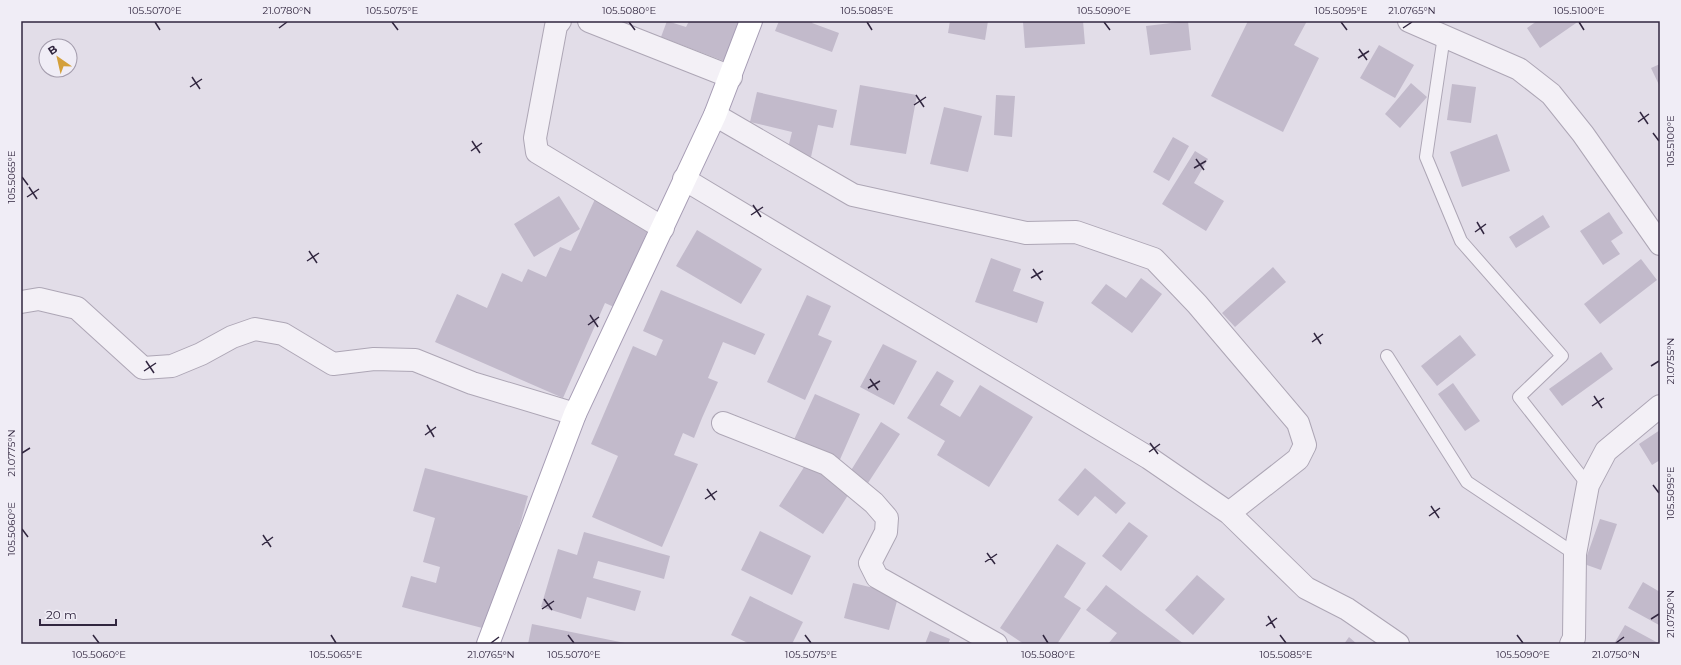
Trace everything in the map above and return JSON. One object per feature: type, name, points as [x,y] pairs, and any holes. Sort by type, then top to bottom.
[{"type":"main road","points":[[488,644],[575,414],[715,115],[752,21]]},
{"type":"street","points":[[560,21],[556,26],[535,138],[537,152],[663,228]]},
{"type":"street","points":[[589,21],[731,77]]},
{"type":"street","points":[[1409,21],[1519,69],[1550,94],[1583,134],[1660,244]]},
{"type":"street","points":[[715,115],[852,195],[1026,233],[1076,232],[1154,259],[1197,304],[1298,423],[1305,445],[1298,460],[1228,513]]},
{"type":"street","points":[[684,179],[1149,458],[1228,513],[1306,588],[1347,609],[1398,644]]},
{"type":"street","points":[[21,302],[39,299],[77,308],[143,368],[172,366],[201,354],[232,337],[255,329],[283,334],[334,364],[374,359],[415,360],[472,383],[575,414]]},
{"type":"street","points":[[1571,644],[1574,638],[1575,554],[1588,485],[1606,451],[1660,406]]},
{"type":"street","points":[[723,423],[827,464],[874,503],[887,518],[886,532],[870,563],[877,577],[996,644]]},
{"type":"lane","points":[[1444,36],[1426,157],[1461,241],[1562,356],[1519,396],[1588,485]]},
{"type":"lane","points":[[1387,356],[1467,482],[1575,554]]},
{"type":"building","points":[[667,21],[686,27],[689,21],[744,21],[729,63],[661,37]]},
{"type":"building","points":[[779,21],[813,21],[812,23],[839,33],[832,52],[775,31]]},
{"type":"building","points":[[950,21],[988,21],[985,40],[948,33]]},
{"type":"building","points":[[1083,21],[1085,44],[1025,48],[1023,22]]},
{"type":"building","points":[[1188,21],[1191,50],[1150,55],[1146,26]]},
{"type":"building","points":[[1248,21],[1307,21],[1294,45],[1319,58],[1283,132],[1211,96]]},
{"type":"building","points":[[1537,21],[1579,21],[1540,48],[1527,28]]},
{"type":"building","points":[[1379,45],[1414,65],[1395,98],[1360,78]]},
{"type":"building","points":[[1660,64],[1660,87],[1651,68]]},
{"type":"building","points":[[1411,83],[1427,97],[1400,128],[1385,114]]},
{"type":"building","points":[[1452,84],[1476,87],[1471,123],[1447,120]]},
{"type":"building","points":[[860,85],[917,95],[906,154],[850,145]]},
{"type":"building","points":[[757,92],[837,110],[833,128],[818,125],[811,157],[787,152],[792,132],[750,122]]},
{"type":"building","points":[[996,95],[1015,96],[1012,137],[994,135]]},
{"type":"building","points":[[944,107],[982,116],[968,172],[930,164]]},
{"type":"building","points":[[1497,134],[1510,171],[1462,187],[1450,152]]},
{"type":"building","points":[[1173,137],[1189,146],[1169,181],[1153,172]]},
{"type":"building","points":[[1195,151],[1208,159],[1194,183],[1224,201],[1206,231],[1162,204]]},
{"type":"building","points":[[559,196],[580,229],[534,257],[514,224]]},
{"type":"building","points":[[596,197],[652,221],[614,307],[605,303],[563,398],[435,342],[457,294],[487,308],[502,273],[522,282],[528,269],[546,277],[560,247],[571,251]]},
{"type":"building","points":[[1609,212],[1623,233],[1611,241],[1620,254],[1603,265],[1580,231]]},
{"type":"building","points":[[1543,215],[1550,227],[1516,248],[1509,237]]},
{"type":"building","points":[[697,230],[762,269],[741,304],[676,266]]},
{"type":"building","points":[[991,258],[1021,269],[1013,291],[1044,302],[1037,323],[975,302]]},
{"type":"building","points":[[1641,259],[1657,280],[1600,324],[1584,304]]},
{"type":"building","points":[[1273,267],[1286,282],[1235,327],[1222,313]]},
{"type":"building","points":[[1141,278],[1162,294],[1132,333],[1091,303],[1106,284],[1126,298]]},
{"type":"building","points":[[661,290],[765,334],[755,355],[723,342],[708,378],[718,382],[694,438],[683,433],[674,455],[698,464],[662,547],[592,517],[618,456],[591,444],[633,346],[656,356],[663,340],[643,331]]},
{"type":"building","points":[[807,295],[831,306],[818,335],[832,341],[805,400],[767,382]]},
{"type":"building","points":[[1460,335],[1476,355],[1437,386],[1421,366]]},
{"type":"building","points":[[883,344],[917,361],[894,405],[860,387]]},
{"type":"building","points":[[1601,352],[1613,369],[1562,406],[1549,389]]},
{"type":"building","points":[[937,371],[954,381],[940,405],[960,417],[980,385],[1033,417],[989,487],[937,455],[945,441],[907,418]]},
{"type":"building","points":[[1453,383],[1480,421],[1465,431],[1438,394]]},
{"type":"building","points":[[815,394],[860,414],[838,464],[792,444]]},
{"type":"building","points":[[881,422],[900,434],[868,483],[850,472]]},
{"type":"building","points":[[1660,430],[1660,460],[1652,465],[1639,444]]},
{"type":"building","points":[[808,461],[852,489],[823,534],[779,506]]},
{"type":"building","points":[[425,468],[528,496],[490,630],[402,607],[411,576],[436,583],[440,567],[423,562],[435,518],[413,511]]},
{"type":"building","points":[[1085,468],[1126,503],[1116,514],[1095,496],[1078,516],[1058,500]]},
{"type":"building","points":[[1600,519],[1617,524],[1601,570],[1584,564]]},
{"type":"building","points":[[1129,522],[1148,536],[1121,571],[1102,556]]},
{"type":"building","points":[[760,531],[811,556],[792,595],[741,570]]},
{"type":"building","points":[[584,532],[670,556],[664,579],[598,561],[593,578],[641,591],[635,611],[587,597],[581,619],[541,607],[558,549],[577,555]]},
{"type":"building","points":[[1057,544],[1086,563],[1064,597],[1081,608],[1057,644],[1024,644],[1000,628]]},
{"type":"building","points":[[1197,575],[1225,599],[1193,635],[1165,610]]},
{"type":"building","points":[[1643,582],[1660,592],[1659,625],[1628,608]]},
{"type":"building","points":[[853,583],[899,594],[889,630],[844,618]]},
{"type":"building","points":[[1106,585],[1184,644],[1108,644],[1117,633],[1086,610]]},
{"type":"building","points":[[750,596],[803,622],[792,644],[750,644],[731,635]]},
{"type":"building","points":[[532,624],[625,643],[625,644],[528,644]]},
{"type":"building","points":[[1625,625],[1660,644],[1614,644]]},
{"type":"building","points":[[930,631],[950,639],[948,644],[925,644]]},
{"type":"building","points":[[1349,637],[1357,644],[1344,644]]}]
